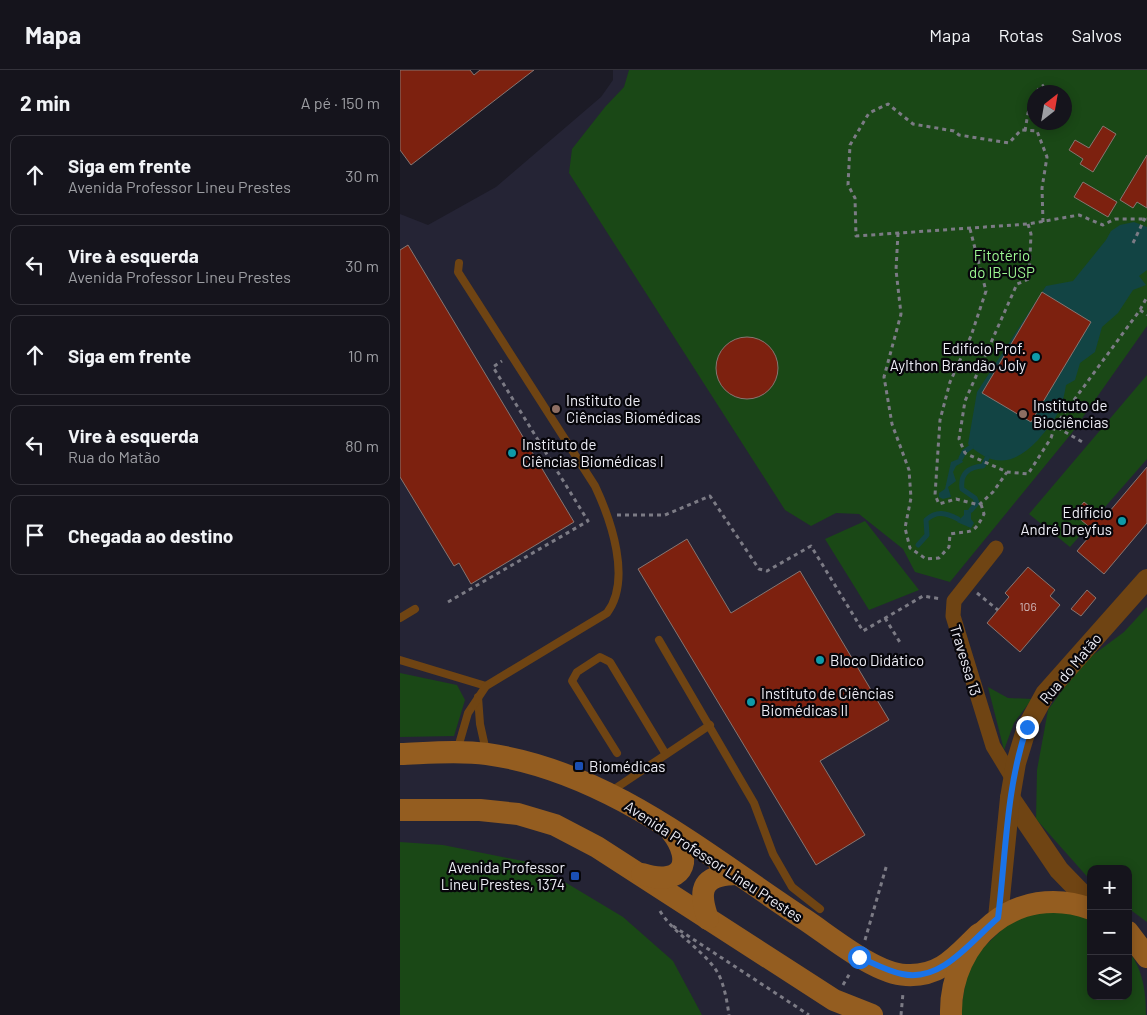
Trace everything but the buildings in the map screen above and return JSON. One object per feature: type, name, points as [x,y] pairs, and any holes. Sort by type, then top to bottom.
[{"type":"main road","name":"Avenida Professor Lineu Prestes","points":[[400,754],[486,754],[549,769],[573,777],[669,828],[859,957],[904,975],[925,974],[944,968],[979,934]]},
{"type":"main road","points":[[400,810],[480,810],[518,814],[567,830],[636,872],[834,1000],[872,1015]]},
{"type":"main road","points":[[636,872],[663,879],[674,876],[681,868],[684,858],[682,847],[669,828]]},
{"type":"main road","points":[[708,919],[702,902],[704,888],[713,877],[737,874]]},
{"type":"main road","points":[[952,1015],[951,997],[956,974],[965,953],[979,934],[998,918],[1038,903],[1060,902],[1087,908]]},
{"type":"main road","points":[[1135,937],[1147,957]]},
{"type":"street","name":"Travessa 13","points":[[996,548],[954,601],[953,616],[956,631],[993,746],[1012,788]]},
{"type":"street","name":"Rua do Matão","points":[[998,918],[1012,788],[1027,727],[1045,694],[1147,579]]},
{"type":"street","points":[[1012,788],[1059,870],[1087,899]]},
{"type":"lane","points":[[457,753],[468,713],[486,686],[598,620],[615,602],[618,580],[617,557],[609,515],[595,486],[458,272],[459,263]]},
{"type":"lane","points":[[400,618],[415,609]]},
{"type":"lane","points":[[658,640],[710,725],[754,803],[773,854],[792,887],[820,909]]},
{"type":"lane","points":[[617,753],[572,681],[577,672],[600,657],[610,662],[665,753]]},
{"type":"lane","points":[[400,660],[486,686]]},
{"type":"lane","points":[[478,697],[481,735],[486,754]]},
{"type":"lane","points":[[607,794],[665,753],[710,725]]},
{"type":"path","points":[[1043,222],[1042,188],[1048,157],[1037,131],[1021,130],[1009,143],[960,135],[954,130],[913,124],[888,104],[869,113],[850,145],[848,185],[855,198],[856,236],[1028,224],[1043,222],[1079,215],[1103,225],[1115,219],[1146,219],[1133,243]]},
{"type":"path","points":[[1025,131],[1027,119]]},
{"type":"path","points":[[1028,224],[1031,234],[1028,280],[1017,284],[965,401],[959,439],[965,453],[1007,472],[1028,474],[1051,438],[1055,426],[1140,310],[1147,297]]},
{"type":"path","points":[[970,229],[986,291],[970,336],[950,382],[940,420],[935,494],[939,504],[956,499],[980,504],[993,492],[1007,472]]},
{"type":"path","points":[[898,233],[896,270],[901,314],[884,377],[892,424],[909,470],[911,498],[905,528],[910,548],[926,559],[939,558],[949,547],[950,534],[972,532],[978,527],[984,514],[980,504]]},
{"type":"path","points":[[1140,310],[1147,315]]},
{"type":"path","points":[[448,602],[588,521],[492,366],[511,355]]},
{"type":"path","points":[[1055,426],[1084,443]]},
{"type":"path","points":[[609,515],[665,515],[710,496],[759,569],[767,571],[811,546],[863,631],[924,596]]},
{"type":"path","points":[[966,584],[998,610]]},
{"type":"path","points":[[885,618],[901,644]]},
{"type":"path","points":[[834,1000],[859,957],[887,864]]},
{"type":"path","points":[[656,905],[667,922],[716,970],[726,996],[729,1015]]},
{"type":"path","points":[[667,922],[808,1015]]},
{"type":"shaded area","points":[[613,70],[1147,70],[1147,1015],[400,1015],[400,214],[428,225],[496,187],[601,97],[613,80]]},
{"type":"shaded area","points":[[1134,222],[1147,227],[1147,270],[1139,276],[1146,285],[1133,290],[1118,313],[1102,327],[1095,352],[1080,363],[1075,380],[1066,385],[1057,415],[1038,440],[1012,459],[995,460],[977,452],[968,444],[977,392],[1046,286],[1073,281],[1111,231],[1120,225]]},
{"type":"shaded area","points":[[961,458],[963,462],[956,466],[953,472],[956,481],[948,487],[951,497],[943,499],[939,497],[939,493],[945,489],[951,462]]},
{"type":"shaded area","points":[[964,510],[971,510],[971,519],[974,523],[971,528],[957,522],[964,515]]},
{"type":"green space","name":"Fitotério do IB-USP","points":[[629,70],[1147,70],[1147,326],[1071,434],[950,582],[915,572],[903,549],[859,514],[836,513],[811,526],[785,510],[569,173],[572,149],[605,107],[624,87]]},
{"type":"green space","points":[[1147,375],[1147,459],[1070,547],[1029,514]]},
{"type":"green space","points":[[865,521],[919,590],[869,610],[825,539]]},
{"type":"green space","points":[[1147,607],[1147,922],[1132,911],[1132,865],[1087,865],[1087,876],[1036,819],[1037,770],[1048,710],[1081,664],[1124,632]]},
{"type":"green space","points":[[400,673],[457,685],[465,700],[454,736],[400,737]]},
{"type":"green space","points":[[988,687],[1008,698],[1032,699],[1014,723],[1004,750]]},
{"type":"green space","points":[[400,842],[443,845],[533,863],[623,917],[673,961],[702,1015],[400,1015]]},
{"type":"green space","points":[[1039,912],[1068,912],[1087,919],[1087,1000],[1132,1000],[1132,956],[1143,981],[1146,1015],[960,1015],[969,961],[1011,921]]},
{"type":"waterway","points":[[961,458],[964,452],[971,447]]},
{"type":"waterway","points":[[971,510],[977,503],[975,498],[962,489],[962,479],[969,470],[983,466],[987,458]]},
{"type":"waterway","points":[[918,545],[927,535],[926,520],[930,517],[942,513],[958,519]]},
{"type":"place","name":"Edifício Prof. Aylthon Brandão Joly","points":[[1036,357]]},
{"type":"place","name":"Instituto de Ciências Biomédicas","points":[[556,409]]},
{"type":"place","name":"Instituto de Biociências","points":[[1023,414]]},
{"type":"place","name":"Instituto de Ciências Biomédicas I","points":[[512,453]]},
{"type":"place","name":"Edifício André Dreyfus","points":[[1122,521]]},
{"type":"place","name":"Bloco Didático","points":[[820,660]]},
{"type":"place","name":"Instituto de Ciências Biomédicas II","points":[[751,702]]},
{"type":"place","name":"Biomédicas","points":[[579,766]]},
{"type":"place","name":"Avenida Professor Lineu Prestes, 1374","points":[[575,876]]},
{"type":"route","points":[[859,957],[904,975],[925,974],[944,968],[998,918],[1010,798],[1016,763],[1027,727]]}]
